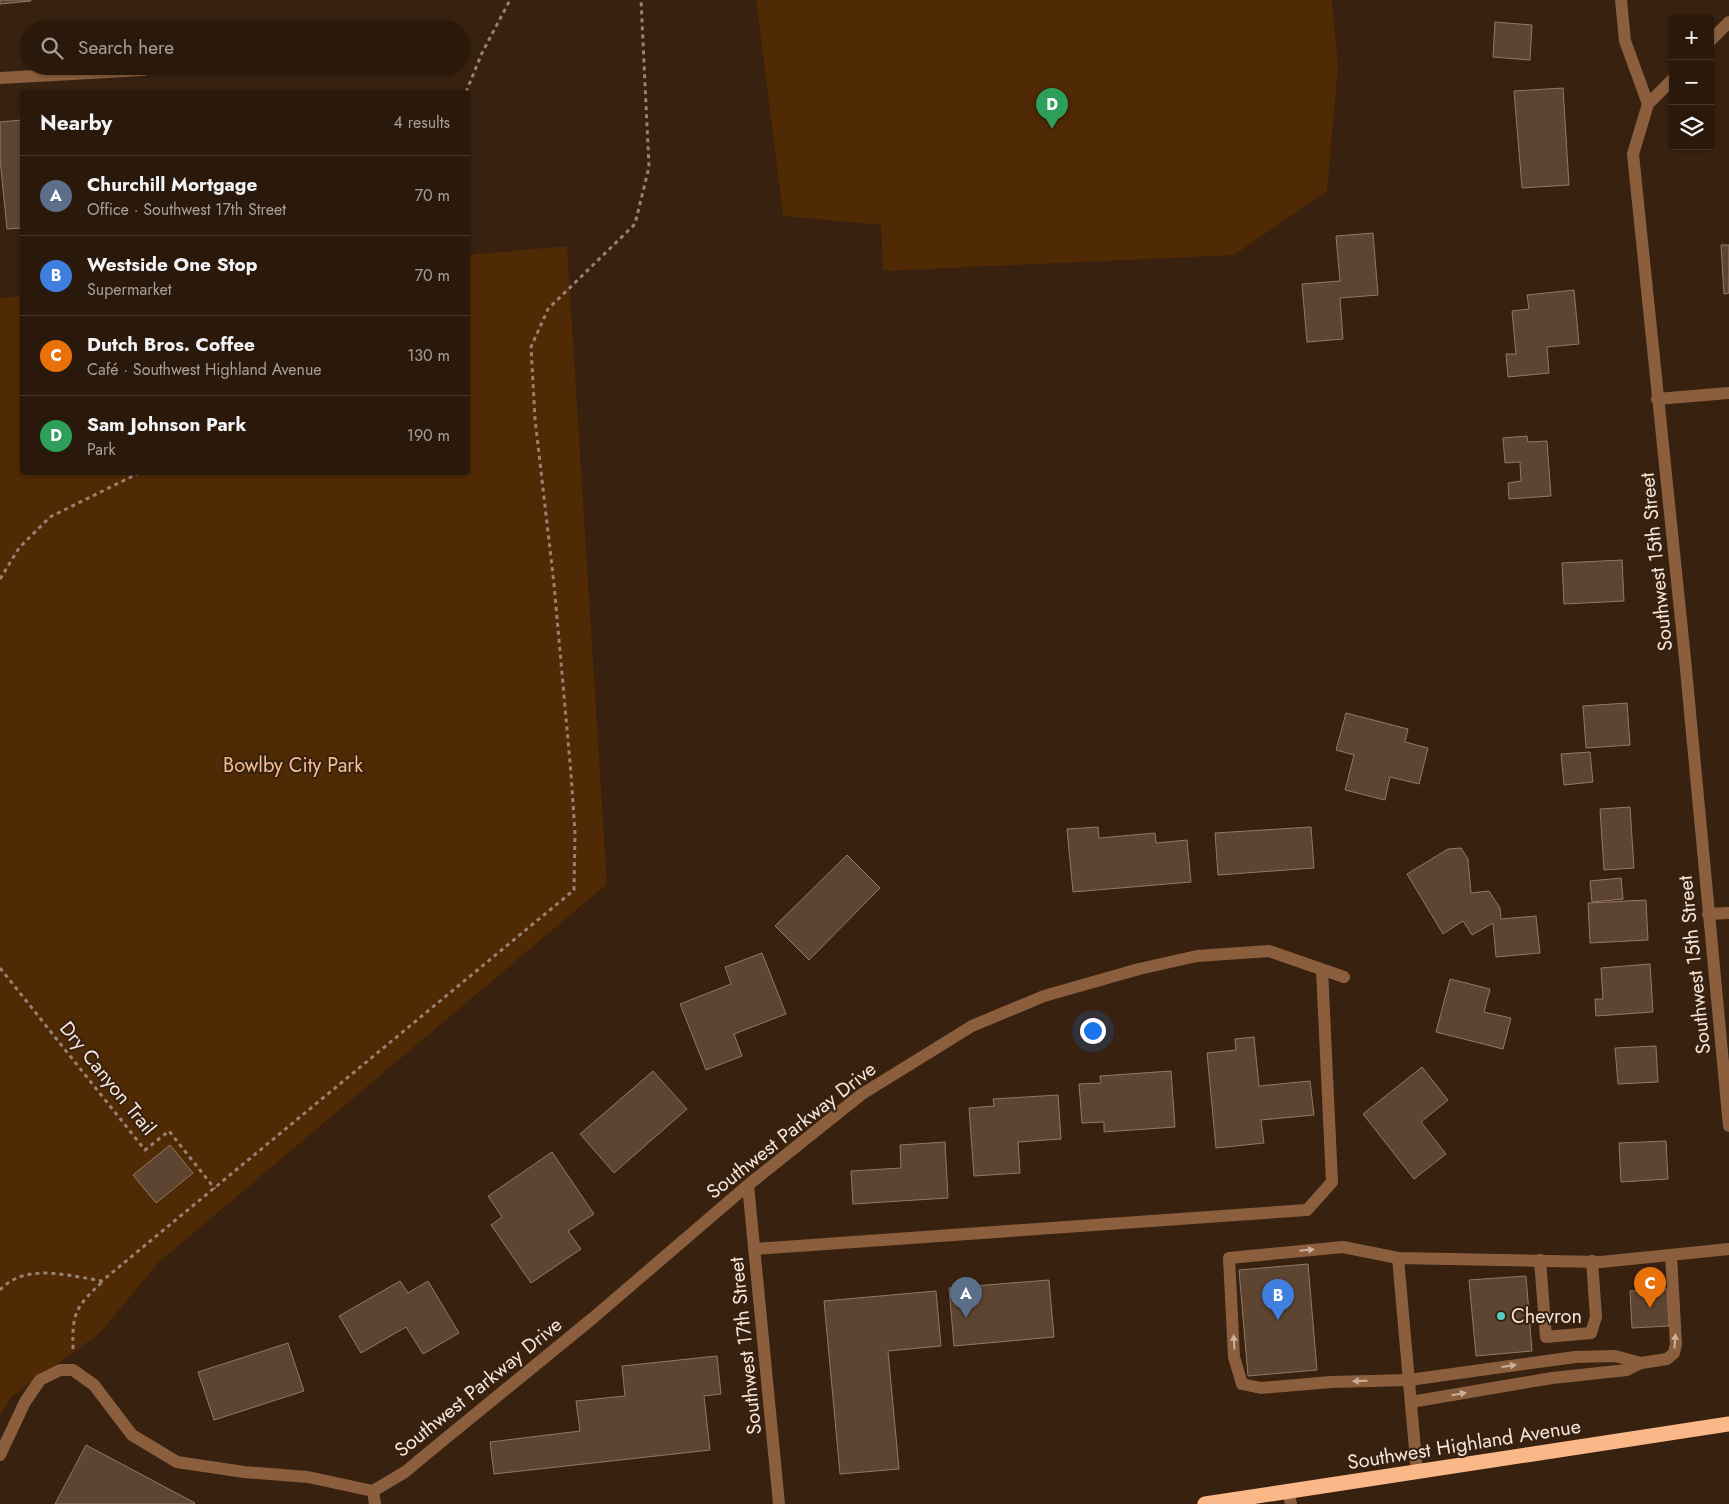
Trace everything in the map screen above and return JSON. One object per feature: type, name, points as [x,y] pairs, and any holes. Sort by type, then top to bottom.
[{"type":"highway","name":"Southwest Highland Avenue","points":[[1205,1504],[1290,1498],[1417,1472],[1729,1424]]},
{"type":"street","points":[[1621,0],[1625,42],[1648,104],[1669,82]]},
{"type":"street","points":[[1714,37],[1729,22]]},
{"type":"street","points":[[0,78],[54,75]]},
{"type":"street","name":"Southwest 15th Street","points":[[1648,104],[1633,154],[1685,659],[1729,1126]]},
{"type":"street","points":[[1657,399],[1729,393]]},
{"type":"street","points":[[1708,914],[1729,913]]},
{"type":"street","name":"Southwest Parkway Drive","points":[[373,1491],[405,1472],[593,1318],[748,1185],[862,1094],[972,1026],[1044,996],[1139,969],[1197,956],[1269,951],[1344,977]]},
{"type":"street","points":[[754,1249],[1306,1210],[1332,1182],[1322,970]]},
{"type":"street","name":"Southwest 17th Street","points":[[748,1185],[779,1504]]},
{"type":"street","points":[[1641,1363],[1615,1356],[1575,1357],[1409,1380],[1331,1382],[1261,1388],[1242,1384],[1234,1357],[1229,1258],[1343,1247],[1398,1258],[1592,1261],[1729,1250]]},
{"type":"street","points":[[1411,1402],[1552,1378],[1627,1370],[1641,1363],[1667,1359],[1674,1353],[1676,1344],[1671,1255]]},
{"type":"street","points":[[1398,1258],[1417,1472]]},
{"type":"street","points":[[1540,1260],[1546,1337],[1590,1333],[1596,1317],[1592,1261]]},
{"type":"street","points":[[0,1455],[25,1402],[40,1380],[60,1370],[73,1370],[94,1385],[132,1435],[177,1462],[244,1472],[308,1477],[373,1491],[375,1504]]},
{"type":"path","points":[[467,90],[482,53],[510,0]]},
{"type":"path","points":[[73,1370],[72,1326],[78,1305],[102,1281],[574,890],[574,833],[570,774],[554,584],[535,418],[531,347],[548,309],[635,224],[649,167],[641,0]]},
{"type":"path","points":[[0,579],[19,548],[50,517],[136,475]]},
{"type":"path","name":"Dry Canyon Trail","points":[[0,968],[145,1150],[169,1131],[215,1189]]},
{"type":"path","points":[[0,1290],[5,1284],[34,1272],[102,1281]]},
{"type":"green space","points":[[756,0],[1332,0],[1338,67],[1327,191],[1234,255],[883,271],[881,225],[783,216]]},
{"type":"green space","name":"Bowlby City Park","points":[[567,246],[607,884],[159,1262],[99,1334],[11,1397],[0,1415],[0,298],[20,296],[20,475],[470,475],[470,255]]},
{"type":"building","points":[[0,0],[31,0],[31,1],[0,4]]},
{"type":"building","points":[[1495,22],[1532,25],[1530,60],[1493,57]]},
{"type":"building","points":[[1563,88],[1569,185],[1522,188],[1514,91]]},
{"type":"building","points":[[20,120],[20,228],[7,229],[0,159],[0,122]]},
{"type":"building","points":[[1373,233],[1378,295],[1340,298],[1343,339],[1307,342],[1302,284],[1340,281],[1336,236]]},
{"type":"building","points":[[1721,245],[1729,245],[1729,293],[1724,294]]},
{"type":"building","points":[[1574,290],[1579,344],[1547,347],[1549,373],[1508,377],[1506,354],[1516,354],[1512,311],[1529,309],[1527,295]]},
{"type":"building","points":[[1527,436],[1528,442],[1547,441],[1551,496],[1509,499],[1508,483],[1521,481],[1520,462],[1505,463],[1503,438]]},
{"type":"building","points":[[1622,560],[1624,601],[1564,604],[1562,563]]},
{"type":"building","points":[[1627,703],[1630,745],[1586,748],[1583,706]]},
{"type":"building","points":[[1346,713],[1408,729],[1405,742],[1428,748],[1419,784],[1390,777],[1385,800],[1345,790],[1354,755],[1336,750]]},
{"type":"building","points":[[1590,752],[1593,782],[1564,785],[1561,754]]},
{"type":"building","points":[[1630,807],[1634,868],[1604,870],[1600,809]]},
{"type":"building","points":[[1098,827],[1099,838],[1155,833],[1156,843],[1187,840],[1191,882],[1073,892],[1067,829]]},
{"type":"building","points":[[1311,827],[1314,868],[1218,875],[1215,833]]},
{"type":"building","points":[[1461,848],[1468,859],[1471,893],[1489,891],[1500,908],[1501,919],[1536,916],[1540,953],[1496,957],[1493,923],[1472,935],[1463,921],[1443,934],[1407,874],[1448,849]]},
{"type":"building","points":[[847,855],[880,888],[809,960],[775,926]]},
{"type":"building","points":[[1621,878],[1623,899],[1592,902],[1590,881]]},
{"type":"building","points":[[1646,900],[1648,940],[1590,943],[1588,903]]},
{"type":"building","points":[[762,953],[786,1014],[734,1034],[742,1056],[706,1070],[680,1004],[731,984],[725,967]]},
{"type":"building","points":[[1650,964],[1653,1012],[1596,1016],[1595,999],[1603,999],[1601,968]]},
{"type":"building","points":[[1450,979],[1490,989],[1484,1012],[1511,1018],[1503,1049],[1436,1032]]},
{"type":"building","points":[[1254,1037],[1259,1086],[1310,1081],[1314,1115],[1261,1120],[1264,1143],[1216,1148],[1207,1053],[1236,1050],[1235,1039]]},
{"type":"building","points":[[1656,1046],[1658,1082],[1618,1084],[1615,1048]]},
{"type":"building","points":[[1422,1067],[1448,1100],[1421,1122],[1446,1154],[1414,1179],[1363,1114]]},
{"type":"building","points":[[653,1071],[687,1109],[614,1173],[580,1134]]},
{"type":"building","points":[[1171,1071],[1175,1127],[1104,1132],[1104,1122],[1082,1123],[1079,1084],[1101,1083],[1100,1076]]},
{"type":"building","points":[[1058,1095],[1061,1139],[1018,1142],[1020,1173],[974,1176],[969,1108],[994,1106],[993,1099]]},
{"type":"building","points":[[1666,1141],[1668,1179],[1621,1182],[1619,1143]]},
{"type":"building","points":[[945,1142],[948,1198],[853,1204],[851,1171],[901,1168],[900,1145]]},
{"type":"building","points":[[170,1145],[193,1173],[156,1203],[133,1175]]},
{"type":"building","points":[[552,1152],[594,1214],[568,1231],[581,1249],[531,1283],[491,1225],[502,1217],[488,1196]]},
{"type":"building","points":[[1308,1264],[1317,1370],[1248,1376],[1239,1270]]},
{"type":"building","name":"Chevron","points":[[1526,1276],[1532,1351],[1476,1356],[1469,1280]]},
{"type":"building","points":[[1049,1280],[1054,1337],[954,1346],[949,1288]]},
{"type":"building","points":[[400,1281],[408,1293],[428,1281],[459,1333],[423,1354],[406,1327],[361,1353],[339,1316]]},
{"type":"building","points":[[1667,1289],[1669,1326],[1632,1328],[1630,1291]]},
{"type":"building","points":[[936,1291],[941,1346],[888,1351],[899,1469],[840,1474],[824,1301]]},
{"type":"building","points":[[288,1343],[304,1391],[214,1420],[198,1372]]},
{"type":"building","points":[[717,1356],[721,1394],[704,1396],[710,1450],[494,1474],[490,1442],[580,1431],[576,1401],[625,1396],[622,1366]]},
{"type":"building","points":[[86,1445],[195,1503],[55,1504]]},
{"type":"place","name":"Sam Johnson Park","points":[[1052,129]]},
{"type":"place","name":"Dutch Bros. Coffee","points":[[1650,1308]]},
{"type":"place","name":"Chevron","points":[[1501,1316]]},
{"type":"place","name":"Churchill Mortgage","points":[[966,1318]]},
{"type":"place","name":"Westside One Stop","points":[[1278,1320]]}]
